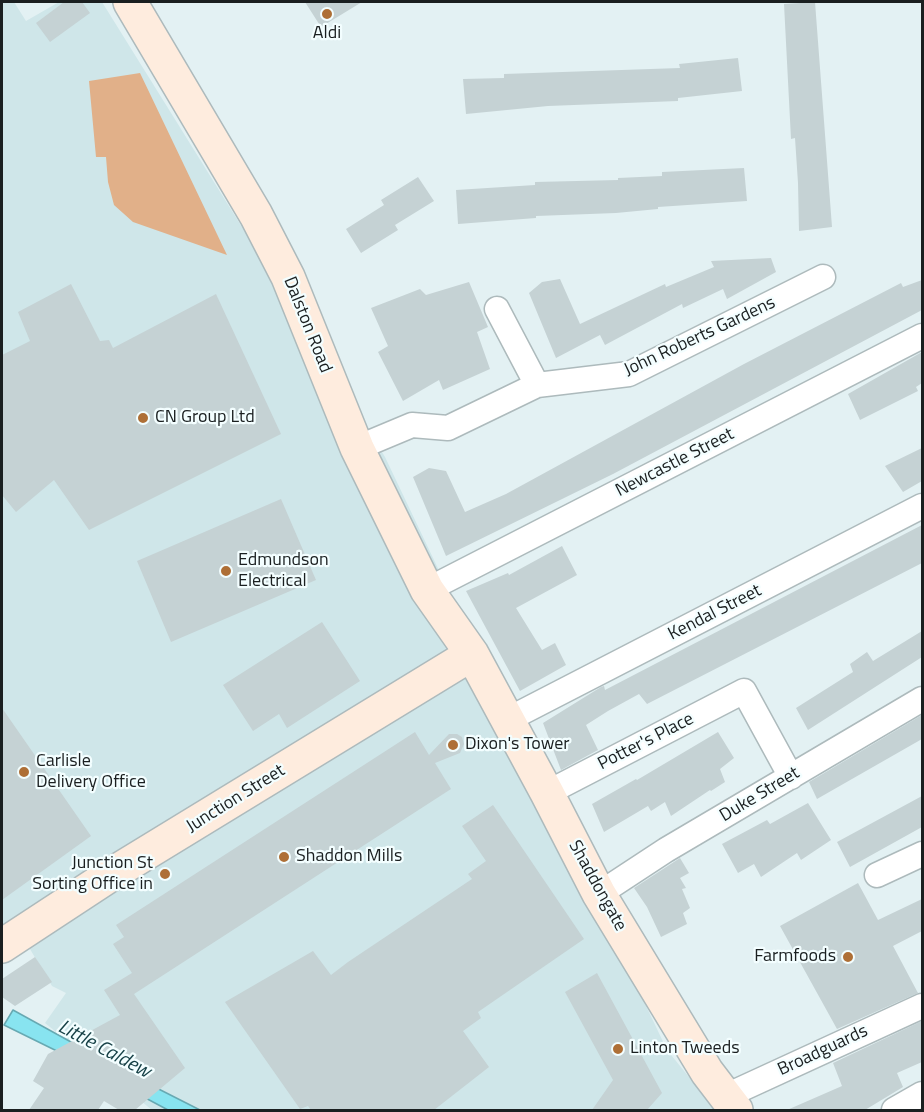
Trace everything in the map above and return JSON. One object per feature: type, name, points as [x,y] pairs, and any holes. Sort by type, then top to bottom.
[{"type":"main road","name":"Dalston Road","points":[[130,2],[256,215],[288,277],[357,448],[427,590],[471,654]]},
{"type":"main road","name":"Shaddongate","points":[[471,654],[547,793],[598,894],[730,1104]]},
{"type":"main road","name":"Junction Street","points":[[2,946],[107,877],[471,654]]},
{"type":"street","name":"John Roberts Gardens","points":[[357,448],[412,425],[448,428],[537,385],[629,374],[823,277]]},
{"type":"street","points":[[497,309],[537,385]]},
{"type":"street","name":"Newcastle Street","points":[[427,590],[922,336]]},
{"type":"street","name":"Kendal Street","points":[[507,720],[922,506]]},
{"type":"street","name":"Potter's Place","points":[[547,793],[744,691],[791,777]]},
{"type":"street","name":"Duke Street","points":[[598,894],[666,850],[922,699]]},
{"type":"street","points":[[877,875],[922,854]]},
{"type":"street","name":"Broadguards","points":[[730,1104],[922,1006]]},
{"type":"street","points":[[894,1110],[922,1094]]},
{"type":"shaded area","points":[[2,2],[14,2],[26,21],[59,2],[102,2],[385,457],[667,1050],[716,1110],[152,1110],[45,1023],[66,993],[52,986],[21,934],[2,946]]},
{"type":"shaded area","points":[[140,73],[227,255],[133,222],[114,205],[108,182],[106,157],[96,157],[89,81]]},
{"type":"water","points":[[13,1010],[200,1110],[168,1110],[4,1025]]},
{"type":"building","points":[[64,2],[82,2],[90,13],[50,42],[36,23]]},
{"type":"building","name":"Aldi","points":[[305,2],[362,2],[321,27]]},
{"type":"building","points":[[815,2],[832,227],[799,231],[798,183],[795,138],[791,139],[784,4]]},
{"type":"building","points":[[738,58],[742,91],[678,98],[678,101],[548,106],[466,114],[463,79],[504,78],[504,74],[680,68],[679,64]]},
{"type":"building","points":[[744,168],[747,201],[458,224],[456,190],[535,185],[535,182],[618,180],[618,178],[662,176],[662,172]]},
{"type":"building","points":[[418,177],[434,201],[395,225],[398,230],[361,253],[346,229],[384,205],[381,200]]},
{"type":"building","points":[[771,258],[776,272],[727,299],[723,289],[683,308],[682,304],[605,345],[600,335],[556,358],[529,293],[542,282],[560,279],[580,324],[665,284],[666,287],[714,267],[711,261]]},
{"type":"building","points":[[922,280],[922,310],[613,474],[446,556],[413,477],[429,468],[446,471],[465,512],[506,494],[744,364],[901,283],[903,287]]},
{"type":"building","points":[[469,282],[488,327],[477,332],[490,369],[443,390],[439,380],[403,401],[378,352],[388,346],[371,308],[420,289],[426,295]]},
{"type":"building","name":"CN Group Ltd","points":[[71,284],[100,341],[109,340],[113,348],[216,294],[281,434],[89,530],[54,480],[16,512],[2,495],[2,355],[30,341],[18,312]]},
{"type":"building","points":[[922,352],[922,383],[916,387],[918,391],[860,420],[848,394]]},
{"type":"building","points":[[922,448],[922,481],[903,492],[885,466]]},
{"type":"building","name":"Edmundson Electrical","points":[[281,499],[316,580],[171,642],[137,561]]},
{"type":"building","points":[[922,525],[922,563],[647,704],[639,694],[608,711],[586,725],[598,750],[561,770],[543,723],[601,687],[604,686],[605,690]]},
{"type":"building","points":[[562,546],[577,575],[516,608],[542,650],[555,643],[566,665],[520,691],[466,591],[508,573],[509,575]]},
{"type":"building","points":[[322,622],[360,681],[287,728],[279,714],[253,731],[223,685]]},
{"type":"building","points":[[922,631],[922,657],[808,730],[796,708],[853,672],[850,664],[867,652],[873,661]]},
{"type":"building","name":"Carlisle Delivery Office","points":[[2,708],[91,836],[2,900]]},
{"type":"building","points":[[922,715],[922,739],[817,799],[809,782]]},
{"type":"building","name":"Shaddon Mills","points":[[415,732],[429,755],[449,734],[462,737],[464,744],[460,753],[435,763],[451,789],[134,994],[185,1068],[135,1110],[119,1110],[104,1101],[98,1110],[29,1110],[44,1088],[33,1081],[48,1054],[120,1015],[104,990],[132,973],[113,944],[124,937],[116,925]]},
{"type":"building","points":[[718,732],[734,758],[720,769],[725,782],[671,816],[665,802],[651,811],[648,806],[604,832],[592,804]]},
{"type":"building","points":[[922,796],[922,827],[850,867],[837,842]]},
{"type":"building","points":[[808,803],[831,840],[801,860],[797,853],[761,877],[754,864],[738,873],[722,844],[767,820],[770,824]]},
{"type":"building","points":[[493,805],[584,939],[478,1012],[481,1018],[463,1031],[489,1067],[434,1110],[311,1110],[308,1106],[300,1109],[225,1002],[313,951],[331,975],[472,879],[468,874],[486,861],[462,826]]},
{"type":"building","points":[[680,858],[689,873],[680,878],[686,888],[682,889],[690,908],[683,913],[687,924],[661,937],[647,907],[634,888]]},
{"type":"building","name":"Farmfoods","points":[[858,883],[878,920],[922,899],[922,931],[893,946],[918,993],[837,1029],[780,926]]},
{"type":"building","points":[[35,957],[52,982],[15,1006],[2,997],[2,979]]},
{"type":"building","points":[[597,973],[662,1093],[647,1110],[592,1110],[613,1080],[565,992]]},
{"type":"building","points":[[922,1021],[922,1062],[897,1073],[903,1087],[865,1110],[787,1110],[842,1086],[833,1063]]},
{"type":"place","name":"Aldi","points":[[327,14]]},
{"type":"place","name":"CN Group Ltd","points":[[143,418]]},
{"type":"place","name":"Edmundson Electrical","points":[[226,571]]},
{"type":"place","name":"Dixon's Tower","points":[[453,745]]},
{"type":"place","name":"Carlisle Delivery Office","points":[[24,772]]},
{"type":"place","name":"Shaddon Mills","points":[[284,857]]},
{"type":"place","name":"Junction St Sorting Office in","points":[[165,874]]},
{"type":"place","name":"Farmfoods","points":[[848,957]]},
{"type":"place","name":"Linton Tweeds","points":[[618,1049]]},
{"type":"water label","name":"Little Caldew","points":[[104,1050]]}]
